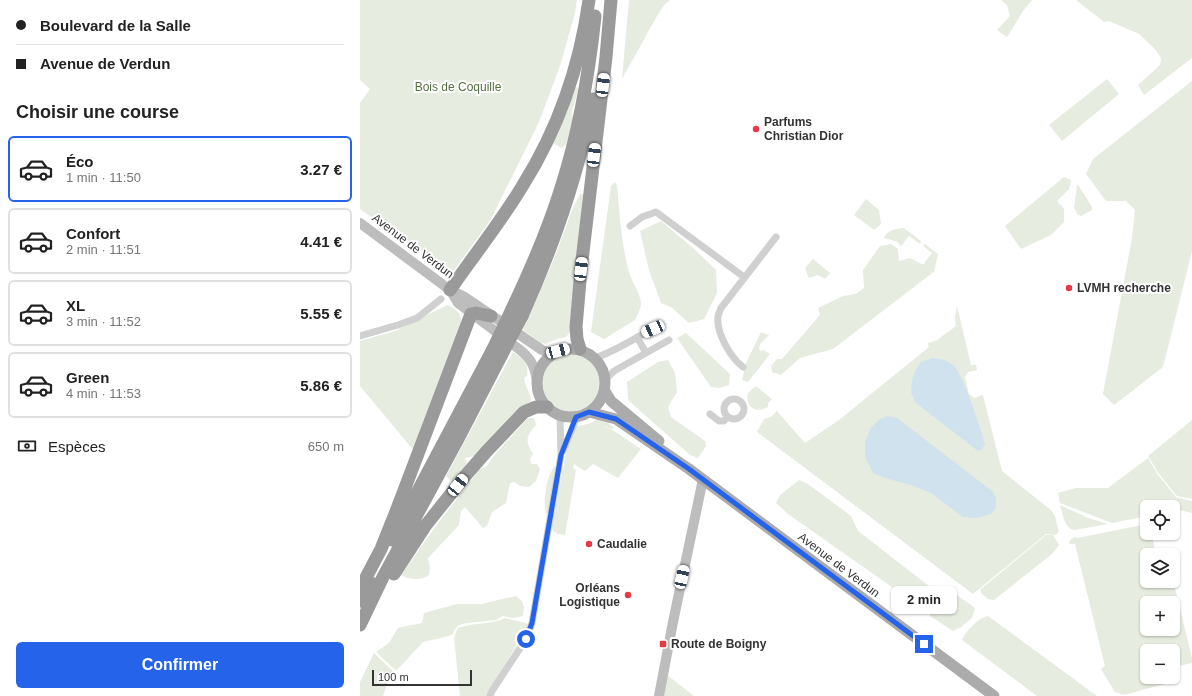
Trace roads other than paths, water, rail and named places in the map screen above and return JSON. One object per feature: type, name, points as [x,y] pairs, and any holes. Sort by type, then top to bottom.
[{"type":"highway","points":[[445,295],[522,187],[554,127],[573,74],[585,26],[589,0]]},
{"type":"highway","points":[[517,312],[562,188],[570,158],[585,92],[596,0]]},
{"type":"highway","points":[[360,601],[497,352],[517,312],[543,269],[560,222],[583,147],[597,80],[606,0]]},
{"type":"highway","points":[[580,349],[577,339],[576,326],[581,269],[606,57],[611,0]]},
{"type":"highway","points":[[360,589],[381,549],[471,314],[476,313],[495,318]]},
{"type":"highway","points":[[360,625],[383,577],[458,439],[497,352]]},
{"type":"highway","points":[[360,631],[386,586],[426,525],[466,475],[524,412],[536,407],[547,407]]},
{"type":"main road","name":"Avenue de Verdun","points":[[360,223],[445,295],[495,331]]},
{"type":"main road","name":"Avenue de Verdun","points":[[445,295],[463,296],[495,318]]},
{"type":"main road","points":[[520,335],[542,350],[552,354]]},
{"type":"main road","points":[[515,346],[531,360],[535,369],[538,391],[541,400],[547,407],[560,416],[576,417],[589,412],[598,404],[604,391],[605,380],[602,368],[595,358],[580,349],[566,349],[552,354],[544,362],[539,371],[537,381]]},
{"type":"main road","name":"Avenue de Verdun","points":[[604,391],[611,401],[670,450],[689,469]]},
{"type":"main road","name":"Avenue de Verdun","points":[[589,412],[616,419],[689,469],[994,696]]},
{"type":"main road","points":[[659,696],[703,479]]},
{"type":"street","points":[[630,226],[642,216],[656,212],[744,277]]},
{"type":"street","points":[[743,367],[739,364],[724,342],[719,328],[718,317],[721,308],[776,237]]},
{"type":"street","points":[[360,336],[417,318],[445,295]]},
{"type":"street","points":[[595,358],[605,355],[661,325]]},
{"type":"street","points":[[637,337],[646,353]]},
{"type":"street","points":[[605,380],[614,371],[669,340]]},
{"type":"street","points":[[710,414],[719,421],[728,417]]},
{"type":"street","points":[[490,696],[526,639],[532,623],[561,455],[560,416]]},
{"type":"street","points":[[561,455],[576,417]]},
{"type":"water","points":[[933,358],[941,359],[953,365],[962,379],[985,444],[982,449],[978,451],[915,402],[911,392],[912,380],[915,371],[921,362]]},
{"type":"water","points":[[888,416],[897,418],[992,491],[996,498],[996,507],[991,514],[977,518],[963,517],[931,493],[873,473],[865,457],[865,442],[871,428],[880,419]]},
{"type":"place","name":"Parfums Christian Dior","points":[[756,129]]},
{"type":"place","name":"LVMH recherche","points":[[1069,288]]},
{"type":"place","name":"Caudalie","points":[[589,544]]},
{"type":"place","name":"Orléans Logistique","points":[[628,595]]},
{"type":"place","name":"Route de Boigny","points":[[663,644]]},
{"type":"park label","name":"Bois de Coquille","points":[[458,87]]}]
